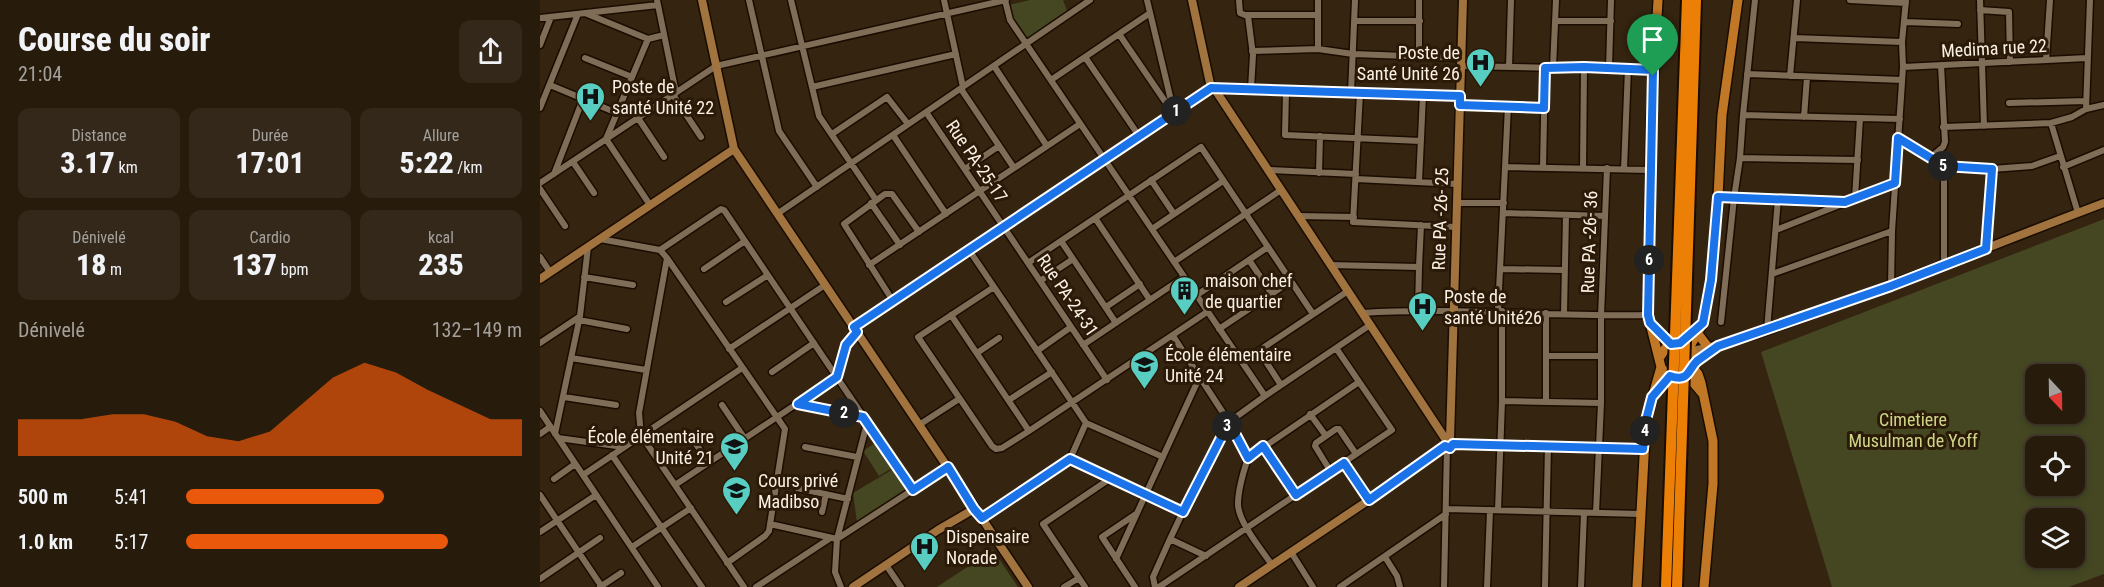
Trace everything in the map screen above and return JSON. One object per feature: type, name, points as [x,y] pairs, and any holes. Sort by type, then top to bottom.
[{"type":"highway","points":[[1666,587],[1687,0]]},
{"type":"highway","points":[[1677,587],[1696,0]]},
{"type":"main road","points":[[1658,0],[1650,170],[1649,319],[1660,362],[1670,376],[1678,378],[1692,369]]},
{"type":"main road","points":[[1637,587],[1646,420],[1664,349],[1683,347],[1698,334],[1703,323],[1711,280],[1722,115],[1738,0]]},
{"type":"main road","points":[[1649,319],[1683,347],[1701,383],[1713,441],[1713,484],[1704,587]]},
{"type":"main road","points":[[1683,347],[1703,323]]},
{"type":"main road","points":[[1698,334],[1713,347]]},
{"type":"main road","points":[[1652,397],[1670,376]]},
{"type":"street","points":[[702,0],[734,149],[1028,587]]},
{"type":"street","points":[[749,0],[779,130],[817,187]]},
{"type":"street","points":[[791,0],[819,116],[900,245]]},
{"type":"street","points":[[944,0],[962,88],[1014,168]]},
{"type":"street","points":[[540,183],[716,66],[1006,0],[1010,20],[1264,396]]},
{"type":"street","points":[[777,214],[1090,0]]},
{"type":"street","points":[[1147,0],[1173,113]]},
{"type":"street","points":[[1192,0],[1212,88],[1448,443],[1444,587]]},
{"type":"street","points":[[1239,0],[1240,13],[1248,16],[1318,15]]},
{"type":"street","points":[[1318,0],[1318,49]]},
{"type":"street","points":[[1355,0],[1353,54],[1358,138],[1353,222],[1456,227]]},
{"type":"street","points":[[1419,0],[1419,58]]},
{"type":"street","name":"Rue PA -26- 25","points":[[1448,443],[1463,0]]},
{"type":"street","points":[[1509,67],[1511,0]]},
{"type":"street","points":[[1553,68],[1556,0]]},
{"type":"street","points":[[1610,68],[1611,0]]},
{"type":"street","points":[[1721,322],[1755,0]]},
{"type":"street","points":[[1791,76],[1797,0]]},
{"type":"street","points":[[1850,0],[1906,2],[1892,231],[1891,286]]},
{"type":"street","points":[[1980,0],[1984,126]]},
{"type":"street","points":[[2046,60],[2050,0]]},
{"type":"street","points":[[2086,109],[2090,0]]},
{"type":"street","points":[[540,18],[657,2],[674,94],[701,137]]},
{"type":"street","points":[[1980,10],[2009,12],[2010,62]]},
{"type":"street","points":[[1051,80],[1150,13]]},
{"type":"street","points":[[581,14],[648,39],[664,35]]},
{"type":"street","points":[[540,108],[581,14]]},
{"type":"street","points":[[1248,16],[1252,51],[1251,89]]},
{"type":"street","points":[[540,45],[551,17]]},
{"type":"street","points":[[1355,21],[1420,21]]},
{"type":"street","points":[[1555,21],[1611,21]]},
{"type":"street","points":[[1905,22],[1958,24]]},
{"type":"street","points":[[1119,34],[1173,113]]},
{"type":"street","points":[[1794,38],[1902,42]]},
{"type":"street","points":[[606,139],[648,39]]},
{"type":"street","points":[[1252,51],[1318,49],[1509,67],[1653,70]]},
{"type":"street","points":[[812,87],[956,54]]},
{"type":"street","points":[[1085,57],[1139,136]]},
{"type":"street","points":[[585,58],[632,77]]},
{"type":"street","name":"Medima rue 22","points":[[1903,67],[2087,58]]},
{"type":"street","points":[[1930,158],[1943,147],[1945,142],[1941,65]]},
{"type":"street","points":[[994,66],[1047,146]]},
{"type":"street","points":[[1583,168],[1584,67]]},
{"type":"street","points":[[1543,168],[1545,68]]},
{"type":"street","points":[[1624,169],[1628,69]]},
{"type":"street","points":[[1747,74],[1902,80]]},
{"type":"street","points":[[1804,117],[1807,77]]},
{"type":"street","points":[[550,85],[617,113]]},
{"type":"street","points":[[675,486],[837,377],[846,345],[855,330],[893,301],[1212,88],[1423,95],[1460,101],[1544,108]]},
{"type":"street","points":[[1286,90],[1285,135],[1421,141]]},
{"type":"street","points":[[1419,182],[1423,95]]},
{"type":"street","points":[[831,134],[887,97],[908,124]]},
{"type":"street","points":[[554,174],[583,99]]},
{"type":"street","points":[[2009,103],[2086,101]]},
{"type":"street","points":[[1943,127],[2051,123],[2072,117],[2086,109],[2104,105]]},
{"type":"street","points":[[1487,587],[1502,401],[1500,311],[1508,106]]},
{"type":"street","name":"Rue PA-25-17","points":[[926,112],[1004,227]]},
{"type":"street","points":[[1743,115],[1899,119]]},
{"type":"street","points":[[638,118],[664,157]]},
{"type":"street","points":[[1855,198],[1860,118]]},
{"type":"street","points":[[2051,123],[2078,213]]},
{"type":"street","points":[[869,265],[1080,124]]},
{"type":"street","points":[[893,135],[946,214]]},
{"type":"street","points":[[1319,173],[1320,136]]},
{"type":"street","points":[[1898,138],[1944,166],[1992,169],[2032,166],[2060,156]]},
{"type":"street","points":[[606,139],[650,205]]},
{"type":"street","points":[[964,169],[999,146]]},
{"type":"street","points":[[1028,263],[1201,147],[1313,314]]},
{"type":"street","points":[[540,279],[734,149]]},
{"type":"street","points":[[2063,166],[2104,150]]},
{"type":"street","points":[[1740,158],[1858,160]]},
{"type":"street","points":[[573,162],[594,193]]},
{"type":"street","points":[[1944,166],[1944,265]]},
{"type":"street","points":[[1505,167],[1650,170]]},
{"type":"street","name":"Rue PA -26- 36","points":[[1596,513],[1607,168]]},
{"type":"street","points":[[1986,249],[1992,169]]},
{"type":"street","points":[[1268,170],[1457,184]]},
{"type":"street","points":[[1151,180],[1174,214]]},
{"type":"street","points":[[1152,229],[1223,181]]},
{"type":"street","points":[[1776,230],[1895,183]]},
{"type":"street","points":[[540,189],[565,226]]},
{"type":"street","points":[[1174,262],[1281,190]]},
{"type":"street","points":[[893,301],[844,228],[844,222],[885,194],[892,194],[919,232]]},
{"type":"street","points":[[1718,197],[1845,202]]},
{"type":"street","points":[[1767,330],[1778,199]]},
{"type":"street","points":[[1457,203],[1504,203]]},
{"type":"street","points":[[1683,347],[1713,347],[1767,330],[1891,286],[2104,203]]},
{"type":"street","points":[[660,250],[723,209],[913,490]]},
{"type":"street","points":[[1504,213],[1605,216]]},
{"type":"street","points":[[1563,314],[1566,215]]},
{"type":"street","points":[[1298,216],[1354,217]]},
{"type":"street","points":[[1095,218],[1150,300]]},
{"type":"street","points":[[1418,310],[1421,225]]},
{"type":"street","name":"Rue PA-24-31","points":[[1004,227],[1107,380]]},
{"type":"street","points":[[1772,274],[1892,231]]},
{"type":"street","points":[[600,239],[660,250],[785,432],[768,534],[728,562]]},
{"type":"street","points":[[704,269],[745,241]]},
{"type":"street","points":[[1061,241],[1116,323]]},
{"type":"street","points":[[556,436],[579,318],[588,247]]},
{"type":"street","points":[[1197,295],[1268,247]]},
{"type":"street","points":[[969,250],[1086,423],[1163,458]]},
{"type":"street","points":[[540,257],[550,272]]},
{"type":"street","points":[[667,258],[639,412],[641,435],[744,587]]},
{"type":"street","points":[[1040,281],[1073,258]]},
{"type":"street","points":[[1249,260],[1272,294]]},
{"type":"street","points":[[1330,265],[1419,267]]},
{"type":"street","points":[[1501,269],[1563,270]]},
{"type":"street","points":[[726,302],[768,274]]},
{"type":"street","points":[[584,277],[633,285]]},
{"type":"street","points":[[1083,345],[1184,277]]},
{"type":"street","points":[[1219,329],[1291,281]]},
{"type":"street","points":[[1106,307],[1140,284]]},
{"type":"street","points":[[729,349],[825,285]]},
{"type":"street","points":[[994,287],[919,334],[918,337],[958,399],[996,449],[1002,448],[1029,431],[1207,312]]},
{"type":"street","points":[[1242,362],[1348,291]]},
{"type":"street","points":[[1362,313],[1454,310],[1649,319]]},
{"type":"street","points":[[1546,313],[1546,402]]},
{"type":"street","points":[[951,315],[1029,431]]},
{"type":"street","points":[[541,340],[579,318],[627,329]]},
{"type":"street","points":[[1336,348],[1392,430],[1157,587],[1153,577],[1229,422],[1264,396],[1370,325]]},
{"type":"street","points":[[1037,351],[1071,327]]},
{"type":"street","points":[[1173,336],[1229,422],[1248,458]]},
{"type":"street","points":[[977,353],[999,339]]},
{"type":"street","points":[[772,372],[814,344]]},
{"type":"street","points":[[1692,369],[1713,347]]},
{"type":"street","points":[[1258,351],[1281,385]]},
{"type":"street","points":[[1547,356],[1601,356]]},
{"type":"street","points":[[572,358],[646,370]]},
{"type":"street","points":[[583,475],[742,368]]},
{"type":"street","points":[[1009,400],[1052,372]]},
{"type":"street","points":[[1116,559],[1200,376]]},
{"type":"street","points":[[1272,565],[1247,528],[1238,504],[1248,458],[1359,382]]},
{"type":"street","points":[[564,397],[616,405]]},
{"type":"street","points":[[919,425],[958,399]]},
{"type":"street","points":[[1502,401],[1601,403]]},
{"type":"street","points":[[798,404],[865,420]]},
{"type":"street","points":[[722,405],[745,439]]},
{"type":"street","points":[[540,411],[658,587]]},
{"type":"street","points":[[1310,414],[1326,436]]},
{"type":"street","points":[[841,587],[835,572],[833,539],[848,499],[865,420]]},
{"type":"street","points":[[982,518],[1070,459],[1086,423]]},
{"type":"street","points":[[540,434],[550,427]]},
{"type":"street","points":[[1331,472],[1315,446],[1326,436],[1339,429],[1356,454]]},
{"type":"street","points":[[689,434],[709,463]]},
{"type":"street","points":[[556,436],[624,447]]},
{"type":"street","points":[[1239,587],[1369,500],[1448,443],[1643,449]]},
{"type":"street","points":[[1263,446],[1296,495]]},
{"type":"street","points":[[1545,587],[1548,446]]},
{"type":"street","points":[[805,447],[857,457]]},
{"type":"street","points":[[612,455],[702,587]]},
{"type":"street","points":[[1070,459],[1183,512]]},
{"type":"street","points":[[1344,463],[1369,500]]},
{"type":"street","points":[[554,479],[575,464]]},
{"type":"street","points":[[756,587],[948,467]]},
{"type":"street","points":[[1085,587],[1043,524],[1111,478]]},
{"type":"street","points":[[797,488],[848,499]]},
{"type":"street","points":[[822,512],[826,494]]},
{"type":"street","points":[[540,495],[601,587],[621,573]]},
{"type":"street","points":[[540,532],[596,495]]},
{"type":"street","points":[[632,548],[691,508]]},
{"type":"street","points":[[853,587],[938,530],[974,509]]},
{"type":"street","points":[[1340,587],[1385,557],[1446,511],[1640,514]]},
{"type":"street","points":[[1135,587],[1102,537],[1137,513]]},
{"type":"street","points":[[1581,587],[1584,513]]},
{"type":"street","points":[[770,524],[833,539]]},
{"type":"street","points":[[540,579],[600,538]]},
{"type":"street","points":[[1170,539],[1206,556]]},
{"type":"street","points":[[1291,552],[1313,587]]},
{"type":"street","points":[[1385,557],[1397,576],[1400,587]]},
{"type":"street","points":[[886,565],[901,587]]},
{"type":"street","points":[[1064,587],[1079,578]]},
{"type":"green space","points":[[1030,0],[1063,0],[1068,13],[1025,41],[1012,19],[1009,5]]},
{"type":"green space","name":"Cimetiere Musulman de Yoff","points":[[2104,219],[2104,574],[2069,587],[1832,587],[1761,352]]},
{"type":"green space","points":[[875,443],[892,468],[879,476],[863,451]]},
{"type":"green space","points":[[895,468],[909,490],[857,523],[853,493]]},
{"type":"green space","points":[[993,550],[1018,587],[937,587]]},
{"type":"place","name":"Poste de Santé Unité 26","points":[[1481,88]]},
{"type":"place","name":"Poste de santé Unité 22","points":[[591,122]]},
{"type":"place","name":"maison chef de quartier","points":[[1184,316]]},
{"type":"place","name":"Poste de santé Unité26","points":[[1423,332]]},
{"type":"place","name":"École élémentaire Unité 24","points":[[1144,390]]},
{"type":"place","name":"École élémentaire Unité 21","points":[[735,472]]},
{"type":"place","name":"Cours privé Madibso","points":[[737,516]]},
{"type":"place","name":"Dispensaire Norade","points":[[925,572]]},
{"type":"route","points":[[1545,68],[1653,70],[1653,76],[1648,315],[1650,323],[1671,344],[1680,343],[1703,323],[1711,280],[1718,197],[1845,202],[1895,183],[1898,138],[1944,166],[1992,169],[1986,249],[1891,286],[1718,346],[1694,364],[1687,375],[1678,378],[1670,376],[1652,397],[1646,420],[1643,449],[1453,444],[1450,448],[1445,446],[1369,500],[1344,463],[1296,495],[1263,446],[1248,458],[1229,422],[1205,465],[1183,512],[1070,459],[982,518],[948,467],[913,490],[863,417],[798,404],[837,377],[846,345],[857,332],[854,327],[1211,88],[1460,96],[1460,105],[1544,108],[1545,68]]}]
